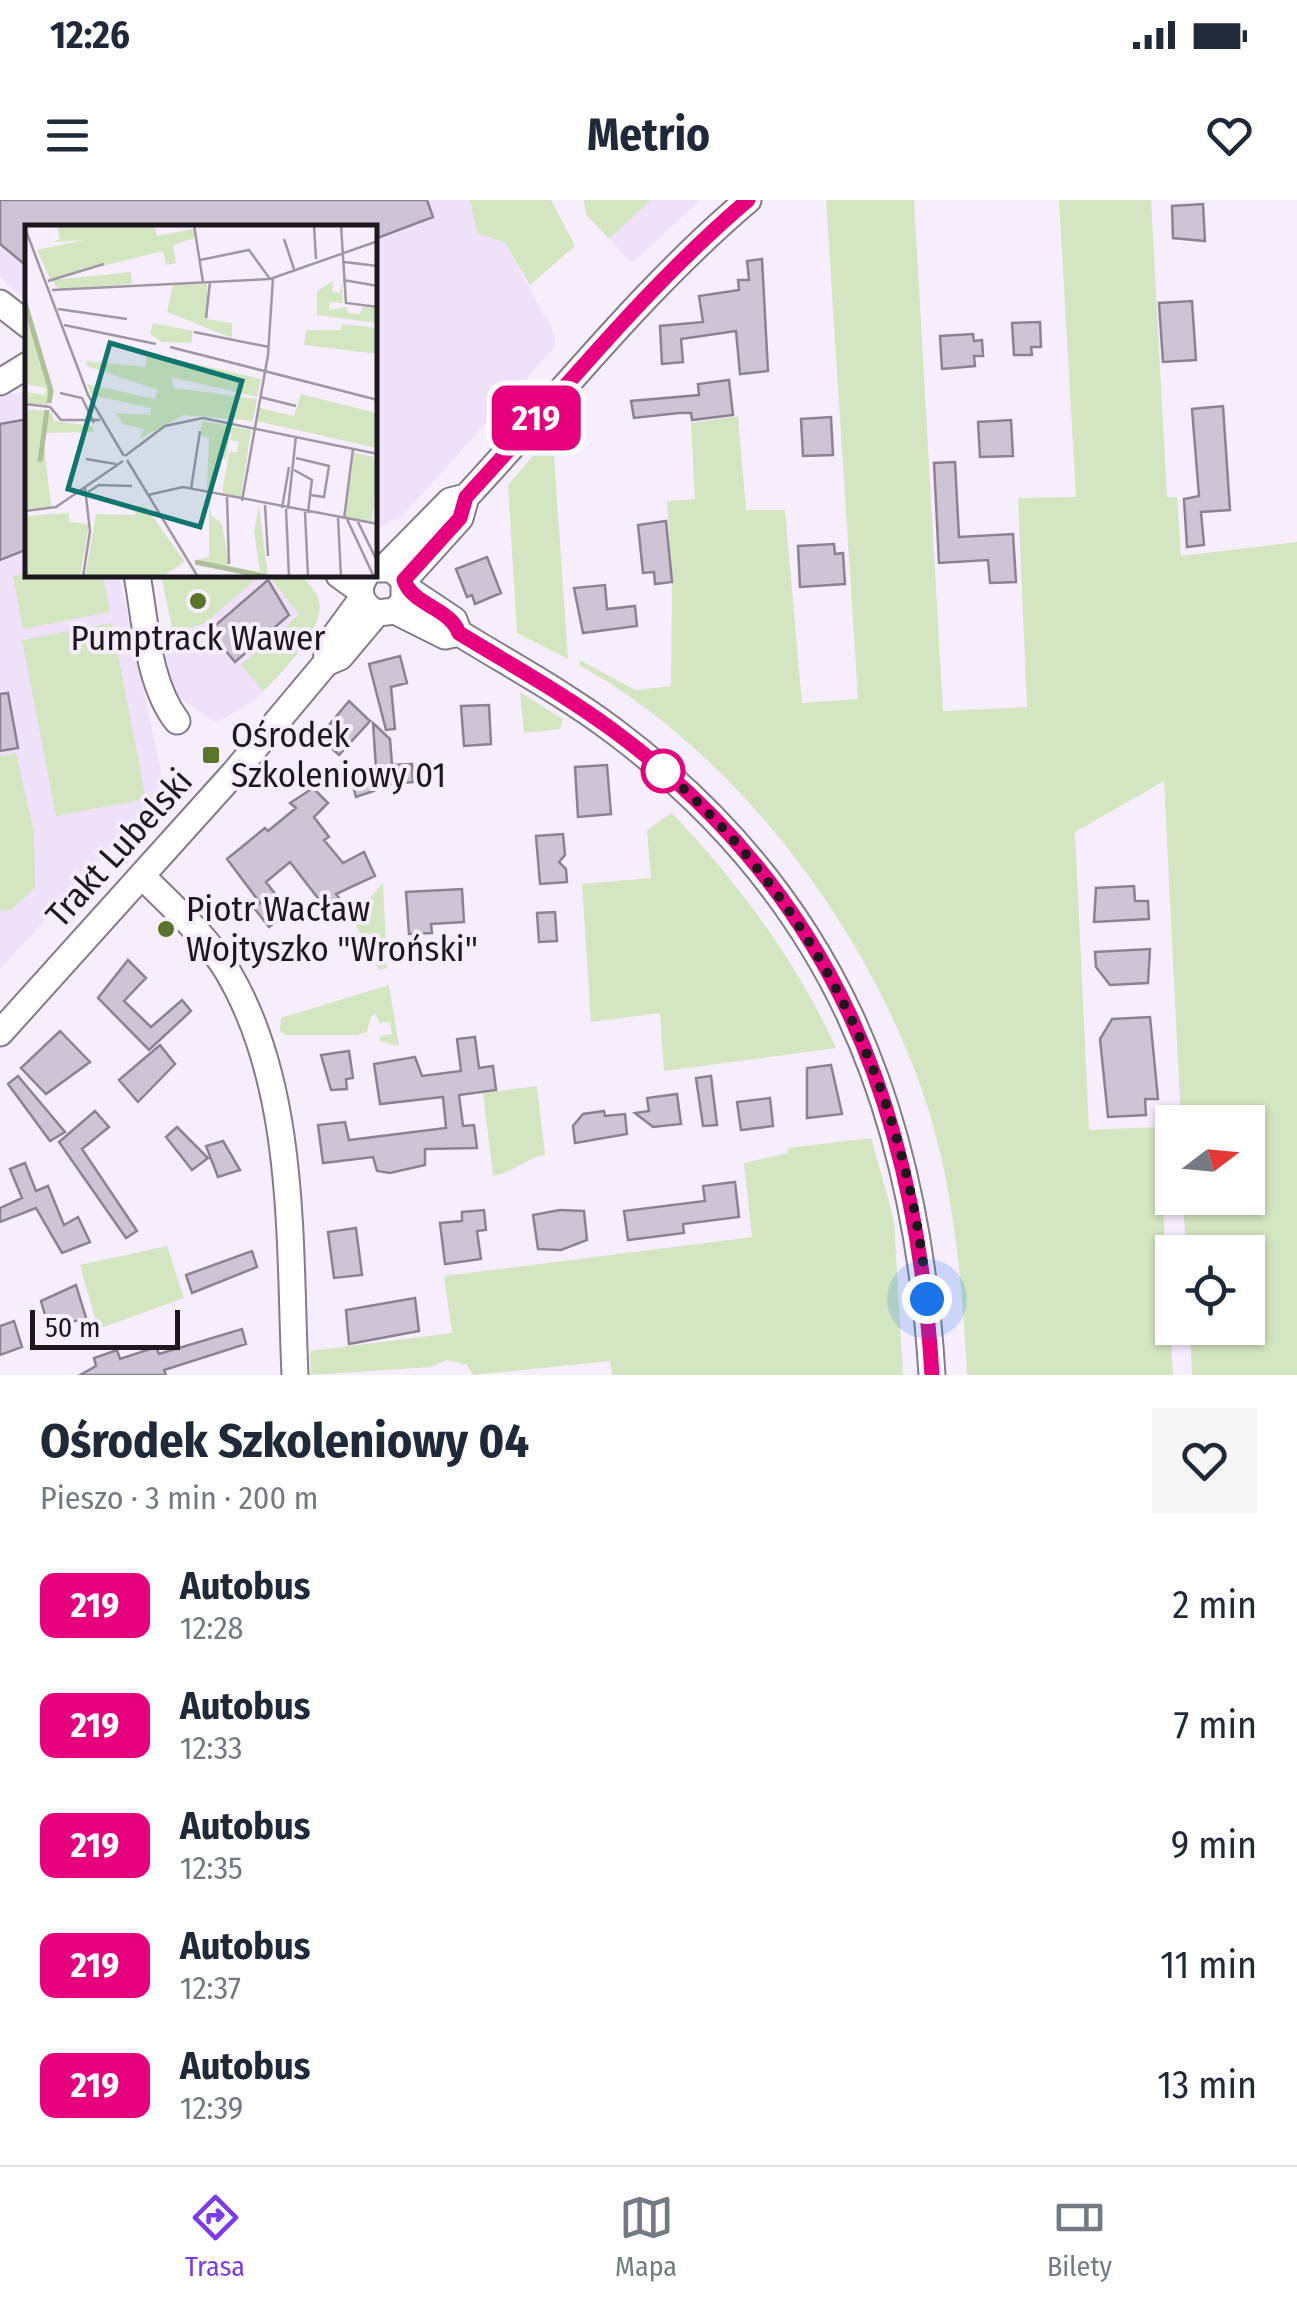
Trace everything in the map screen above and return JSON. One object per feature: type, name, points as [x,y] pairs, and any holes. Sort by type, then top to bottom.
[{"type":"street","name":"Trakt Lubelski","points":[[0,1033],[142,876],[326,662],[328,646],[377,587],[460,518],[466,497],[641,300],[748,200]]},
{"type":"street","points":[[0,303],[25,323]]},
{"type":"street","points":[[138,578],[156,680],[164,704],[177,720]]},
{"type":"street","points":[[377,587],[444,636],[459,633],[576,704],[676,782],[750,859],[804,934],[850,1014],[898,1139],[922,1255],[932,1375]]},
{"type":"street","points":[[142,876],[226,968],[243,1001],[272,1092],[283,1141],[290,1216],[296,1375]]},
{"type":"shaded area","points":[[0,200],[470,200],[477,233],[505,243],[555,335],[555,347],[402,516],[378,528],[378,225],[25,225],[25,299],[0,278]]},
{"type":"shaded area","points":[[584,200],[700,200],[632,263],[586,214]]},
{"type":"shaded area","points":[[25,392],[25,578],[120,578],[165,791],[0,969],[0,396]]},
{"type":"shaded area","points":[[257,578],[294,578],[311,628],[258,698],[216,723],[170,691],[164,635],[206,623]]},
{"type":"green space","points":[[470,200],[551,200],[575,246],[530,285],[505,243],[477,233]]},
{"type":"green space","points":[[584,200],[651,200],[609,239],[586,214]]},
{"type":"green space","points":[[826,200],[914,200],[943,711],[1027,707],[1018,498],[1076,497],[1059,200],[1151,200],[1167,497],[1177,497],[1181,556],[1297,542],[1297,1375],[1192,1375],[1191,1345],[1265,1345],[1265,1235],[1185,1235],[1184,1215],[1265,1215],[1265,1105],[1180,1105],[1164,781],[1075,832],[1089,1130],[1155,1127],[1155,1215],[1163,1215],[1165,1235],[1155,1235],[1155,1345],[1171,1345],[1173,1375],[967,1375],[958,1261],[939,1148],[917,1077],[887,1007],[850,938],[806,872],[755,810],[700,754],[641,705],[579,665],[580,660],[635,690],[671,686],[672,582],[667,501],[695,499],[691,423],[738,416],[746,510],[785,510],[802,703],[858,699]]},
{"type":"green space","points":[[553,441],[568,659],[517,633],[508,485],[544,443]]},
{"type":"green space","points":[[13,576],[104,578],[110,612],[23,629]]},
{"type":"green space","name":"Pumptrack Wawer","points":[[162,578],[257,578],[206,623],[173,633]]},
{"type":"green space","points":[[270,578],[303,578],[316,594],[319,612],[300,650],[263,691],[241,665],[276,634],[293,652],[298,645],[285,628],[299,614]]},
{"type":"green space","points":[[112,623],[146,799],[56,816],[22,640]]},
{"type":"green space","points":[[520,692],[563,719],[560,729],[524,733]]},
{"type":"green space","points":[[16,753],[34,832],[35,888],[11,910],[0,911],[0,756]]},
{"type":"green space","points":[[672,813],[764,924],[836,1048],[664,1071],[660,1013],[591,1022],[582,884],[651,878],[647,830]]},
{"type":"green space","points":[[383,882],[387,968],[379,970],[348,910],[372,896]]},
{"type":"green space","points":[[389,985],[399,1046],[380,1041],[380,1036],[392,1034],[390,1022],[379,1023],[376,1014],[371,1016],[367,1032],[357,1035],[286,1035],[280,1031],[281,1018]]},
{"type":"green space","points":[[537,1086],[545,1155],[493,1176],[483,1093]]},
{"type":"green space","points":[[871,1138],[894,1220],[903,1375],[612,1375],[610,1361],[473,1375],[467,1365],[447,1360],[431,1367],[311,1375],[310,1351],[452,1333],[444,1276],[752,1237],[744,1163],[788,1153],[788,1148]]},
{"type":"green space","points":[[167,1246],[184,1298],[98,1329],[80,1265]]},
{"type":"building","points":[[0,200],[427,200],[433,217],[378,238],[378,225],[25,225],[25,265],[0,244]]},
{"type":"building","points":[[1203,204],[1205,241],[1173,238],[1172,206]]},
{"type":"building","points":[[762,259],[768,371],[740,374],[736,331],[681,339],[683,362],[662,364],[660,326],[703,322],[699,296],[739,290],[738,280],[749,280],[747,261]]},
{"type":"building","points":[[1192,301],[1196,360],[1163,362],[1159,303]]},
{"type":"building","points":[[1040,322],[1041,347],[1031,347],[1032,355],[1014,355],[1012,323]]},
{"type":"building","points":[[973,334],[974,341],[982,340],[983,356],[974,356],[975,366],[942,369],[940,336]]},
{"type":"building","points":[[729,380],[733,415],[692,420],[691,413],[634,418],[631,401],[699,395],[698,384]]},
{"type":"building","points":[[1223,406],[1230,510],[1201,512],[1204,545],[1187,547],[1184,499],[1199,496],[1192,409]]},
{"type":"building","points":[[831,417],[833,455],[803,456],[801,419]]},
{"type":"building","points":[[25,420],[25,550],[0,560],[0,424]]},
{"type":"building","points":[[1011,420],[1013,456],[980,457],[978,422]]},
{"type":"building","points":[[955,462],[959,537],[1013,534],[1016,582],[990,583],[988,560],[939,563],[934,463]]},
{"type":"building","points":[[666,521],[672,582],[655,584],[654,572],[643,573],[638,525]]},
{"type":"building","points":[[834,544],[835,554],[843,553],[845,584],[800,587],[798,546]]},
{"type":"building","points":[[487,557],[501,593],[475,604],[472,595],[467,597],[456,569]]},
{"type":"building","points":[[268,580],[289,615],[235,662],[209,631]]},
{"type":"building","points":[[605,585],[607,609],[635,606],[637,626],[583,633],[574,588]]},
{"type":"building","points":[[400,656],[407,683],[391,687],[395,729],[386,730],[369,664]]},
{"type":"building","points":[[8,693],[18,748],[0,751],[0,694]]},
{"type":"building","points":[[349,701],[370,721],[339,755],[319,737]]},
{"type":"building","points":[[489,705],[491,744],[464,746],[461,706]]},
{"type":"building","points":[[373,723],[390,739],[392,765],[412,764],[413,782],[372,785],[374,791],[356,797],[353,786],[335,788],[334,781],[376,768]]},
{"type":"building","points":[[607,765],[611,814],[578,817],[575,767]]},
{"type":"building","points":[[313,788],[328,803],[314,817],[329,837],[324,840],[343,863],[364,852],[375,876],[336,894],[348,910],[334,919],[290,862],[266,882],[289,912],[269,927],[254,908],[260,903],[227,859],[296,808],[290,803]]},
{"type":"building","points":[[563,834],[565,855],[559,862],[566,869],[567,882],[540,884],[536,836]]},
{"type":"building","points":[[1134,886],[1135,901],[1148,901],[1149,919],[1094,922],[1096,888]]},
{"type":"building","points":[[462,889],[464,922],[431,924],[432,933],[409,934],[406,892]]},
{"type":"building","points":[[555,912],[557,941],[539,942],[537,913]]},
{"type":"building","points":[[1150,949],[1148,983],[1110,985],[1096,967],[1095,952]]},
{"type":"building","points":[[128,960],[146,978],[124,1001],[151,1027],[182,1000],[191,1011],[149,1050],[98,998]]},
{"type":"building","points":[[1150,1017],[1158,1099],[1145,1099],[1146,1115],[1108,1117],[1100,1039],[1112,1019]]},
{"type":"building","points":[[60,1031],[90,1062],[46,1094],[21,1068]]},
{"type":"building","points":[[475,1037],[479,1068],[493,1066],[496,1090],[459,1095],[463,1126],[474,1125],[477,1148],[425,1149],[425,1165],[390,1173],[377,1171],[373,1157],[323,1163],[318,1125],[345,1122],[349,1140],[446,1128],[443,1097],[380,1104],[374,1064],[415,1057],[422,1076],[461,1071],[457,1039]]},
{"type":"building","points":[[160,1045],[175,1064],[138,1102],[119,1080]]},
{"type":"building","points":[[349,1051],[353,1078],[346,1079],[347,1089],[331,1090],[321,1055]]},
{"type":"building","points":[[831,1065],[842,1114],[807,1118],[807,1068]]},
{"type":"building","points":[[18,1076],[65,1132],[50,1141],[8,1084]]},
{"type":"building","points":[[711,1076],[717,1125],[703,1126],[696,1078]]},
{"type":"building","points":[[677,1094],[681,1124],[653,1127],[635,1113],[649,1111],[647,1098]]},
{"type":"building","points":[[770,1098],[773,1126],[741,1130],[737,1102]]},
{"type":"building","points":[[95,1111],[109,1127],[82,1149],[137,1231],[126,1238],[59,1142]]},
{"type":"building","points":[[604,1111],[605,1116],[625,1114],[627,1134],[575,1143],[573,1126],[583,1114]]},
{"type":"building","points":[[177,1127],[208,1158],[192,1170],[166,1137]]},
{"type":"building","points":[[223,1141],[240,1170],[218,1177],[206,1146]]},
{"type":"building","points":[[25,1163],[36,1191],[48,1186],[64,1225],[78,1217],[90,1242],[62,1253],[36,1208],[0,1222],[0,1208],[22,1198],[10,1169]]},
{"type":"building","points":[[735,1182],[739,1217],[683,1224],[684,1233],[628,1240],[624,1211],[705,1201],[703,1186]]},
{"type":"building","points":[[484,1210],[486,1230],[477,1231],[481,1259],[445,1264],[440,1223],[462,1221],[462,1212]]},
{"type":"building","points":[[584,1211],[587,1240],[561,1250],[538,1249],[533,1215]]},
{"type":"building","points":[[356,1228],[362,1275],[334,1278],[328,1232]]},
{"type":"building","points":[[252,1251],[257,1267],[192,1293],[186,1275]]},
{"type":"building","points":[[76,1285],[86,1318],[49,1329],[41,1301]]},
{"type":"building","points":[[415,1298],[419,1331],[349,1344],[346,1310]]},
{"type":"building","points":[[14,1321],[22,1347],[0,1355],[0,1326]]},
{"type":"building","points":[[242,1329],[246,1344],[164,1370],[166,1375],[80,1375],[96,1366],[94,1358],[117,1350],[120,1359],[156,1347],[159,1354]]},
{"type":"bus line","name":"219","points":[[748,200],[641,300],[594,351],[466,497],[460,518],[404,580],[406,588],[417,597],[454,620],[459,633],[576,704],[676,782],[750,859],[804,934],[850,1014],[898,1139],[920,1241],[932,1375]]},
{"type":"place","name":"Pumptrack Wawer","points":[[198,601]]},
{"type":"place","name":"Ośrodek Szkoleniowy 01","points":[[211,755]]},
{"type":"place","name":"Piotr Wacław Wojtyszko \"Wroński\"","points":[[166,929]]},
{"type":"route","points":[[663,771],[660,768],[750,859],[804,934],[842,998],[898,1139],[916,1214],[927,1299]]}]
